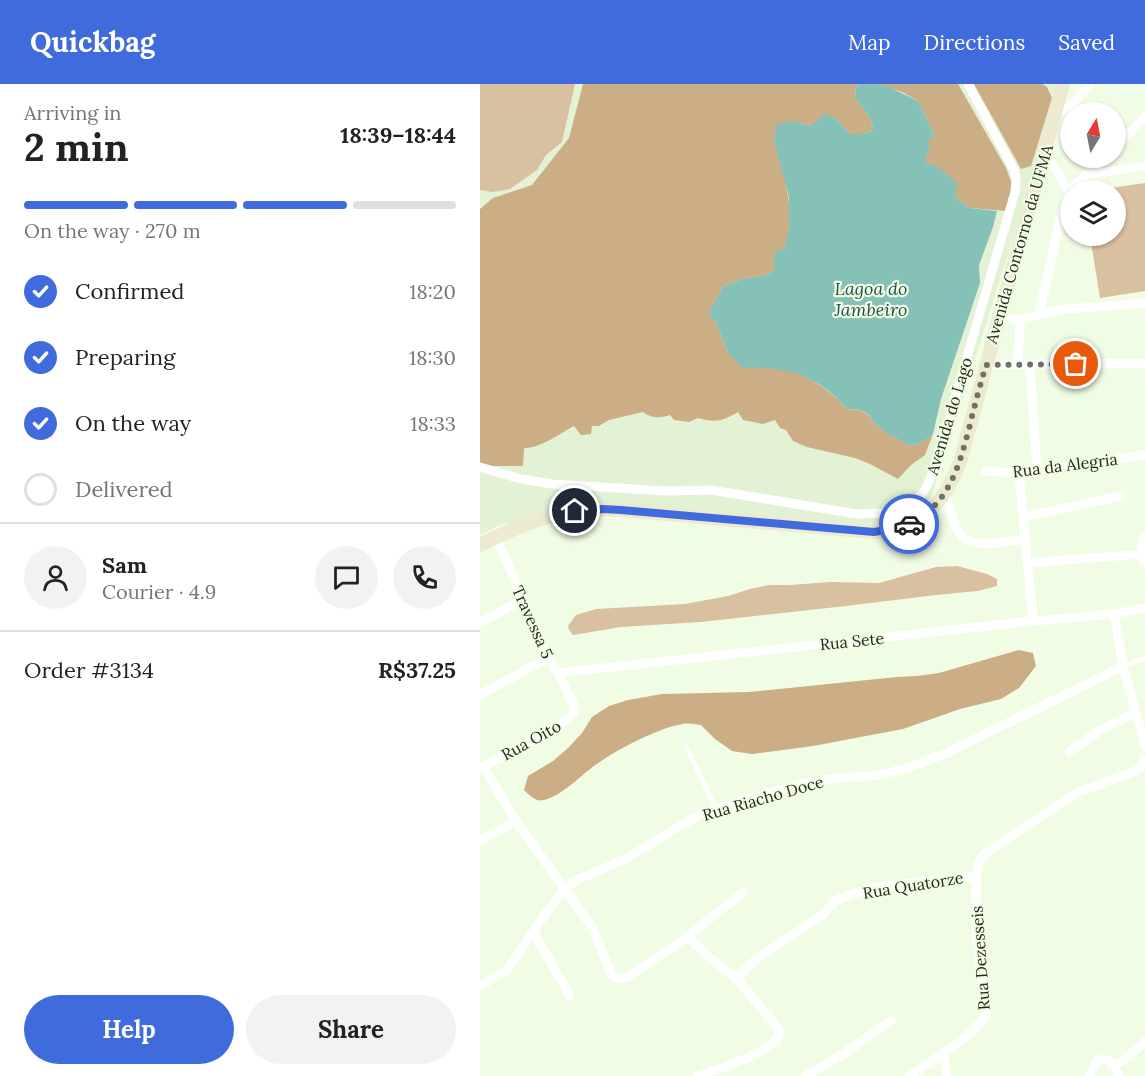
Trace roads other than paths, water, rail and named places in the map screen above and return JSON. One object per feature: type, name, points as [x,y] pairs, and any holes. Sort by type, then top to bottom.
[{"type":"main road","name":"Avenida Contorno da UFMA","points":[[496,537],[544,517],[589,509],[874,532],[898,528],[919,519],[928,512],[944,495],[960,462],[1063,84]]},
{"type":"main road","points":[[480,545],[496,537]]},
{"type":"street","name":"Avenida do Lago","points":[[480,467],[521,479],[552,484],[666,491],[711,490],[851,513],[882,513],[904,507],[916,500],[926,488],[935,467],[1015,192],[1014,170],[968,84]]},
{"type":"street","points":[[1055,115],[1068,108],[1091,84]]},
{"type":"street","points":[[1126,136],[1145,116]]},
{"type":"street","points":[[1045,152],[1062,180]]},
{"type":"street","points":[[1085,175],[1145,166]]},
{"type":"street","points":[[1080,180],[1093,168]]},
{"type":"street","points":[[1040,315],[1060,220]]},
{"type":"street","points":[[999,317],[1020,320],[1057,310],[1145,303]]},
{"type":"street","points":[[1018,365],[1020,320]]},
{"type":"street","points":[[986,365],[1145,363]]},
{"type":"street","points":[[1030,364],[1037,471]]},
{"type":"street","name":"Rua da Alegria","points":[[985,471],[1019,473],[1145,454]]},
{"type":"street","points":[[1019,473],[1033,621]]},
{"type":"street","points":[[944,495],[949,501],[958,530],[966,540],[980,544],[1026,539]]},
{"type":"street","points":[[1024,517],[1121,496]]},
{"type":"street","name":"Travessa 5","points":[[496,537],[548,658],[574,706]]},
{"type":"street","points":[[1028,563],[1143,558],[1143,540]]},
{"type":"street","points":[[480,623],[523,599]]},
{"type":"street","name":"Rua Sete","points":[[558,673],[1114,614],[1145,608]]},
{"type":"street","points":[[1114,614],[1123,666],[1145,746]]},
{"type":"street","points":[[480,695],[548,658]]},
{"type":"street","name":"Rua Riacho Doce","points":[[480,986],[508,969],[548,910],[573,882],[627,858],[699,815],[801,784],[870,776],[910,767],[947,753],[1123,666]]},
{"type":"street","name":"Rua Oito","points":[[481,767],[549,731],[570,717],[575,710],[574,706]]},
{"type":"street","points":[[1069,752],[1099,731],[1136,712]]},
{"type":"street","name":"Rua Quatorze","points":[[736,978],[759,957],[824,914],[839,899],[868,889],[976,876],[978,865],[987,852],[1081,791],[1136,771],[1145,759]]},
{"type":"street","points":[[481,767],[516,821],[592,927],[612,975],[618,979],[627,977],[688,938],[704,922],[742,893]]},
{"type":"street","points":[[480,841],[509,825]]},
{"type":"street","name":"Rua Dezesseis","points":[[910,1076],[976,1028],[986,1015],[976,932],[976,876]]},
{"type":"street","points":[[534,933],[570,996]]},
{"type":"street","points":[[688,938],[736,978],[780,1033],[773,1043],[726,1067],[697,1076]]},
{"type":"street","points":[[806,1076],[845,1053],[891,1021]]},
{"type":"street","points":[[1114,1065],[1122,1062],[1145,1041]]},
{"type":"street","points":[[943,1054],[947,1076]]},
{"type":"street","points":[[1089,1076],[1097,1061],[1106,1059],[1114,1065],[1119,1076]]},
{"type":"lane","points":[[1123,666],[1145,658]]},
{"type":"lane","points":[[686,746],[716,809]]},
{"type":"water","name":"Lagoa do Jambeiro","points":[[859,84],[878,84],[889,87],[918,101],[934,134],[928,143],[930,150],[925,158],[926,163],[938,167],[957,182],[955,197],[969,208],[997,211],[979,265],[980,283],[941,399],[933,434],[921,443],[911,446],[884,431],[861,410],[847,409],[836,397],[813,381],[787,371],[743,368],[728,353],[717,325],[709,315],[723,286],[775,271],[773,259],[777,250],[784,249],[789,230],[789,197],[774,141],[777,124],[794,121],[811,126],[824,114],[835,118],[850,134],[864,134],[873,130],[871,119],[855,98]]}]
